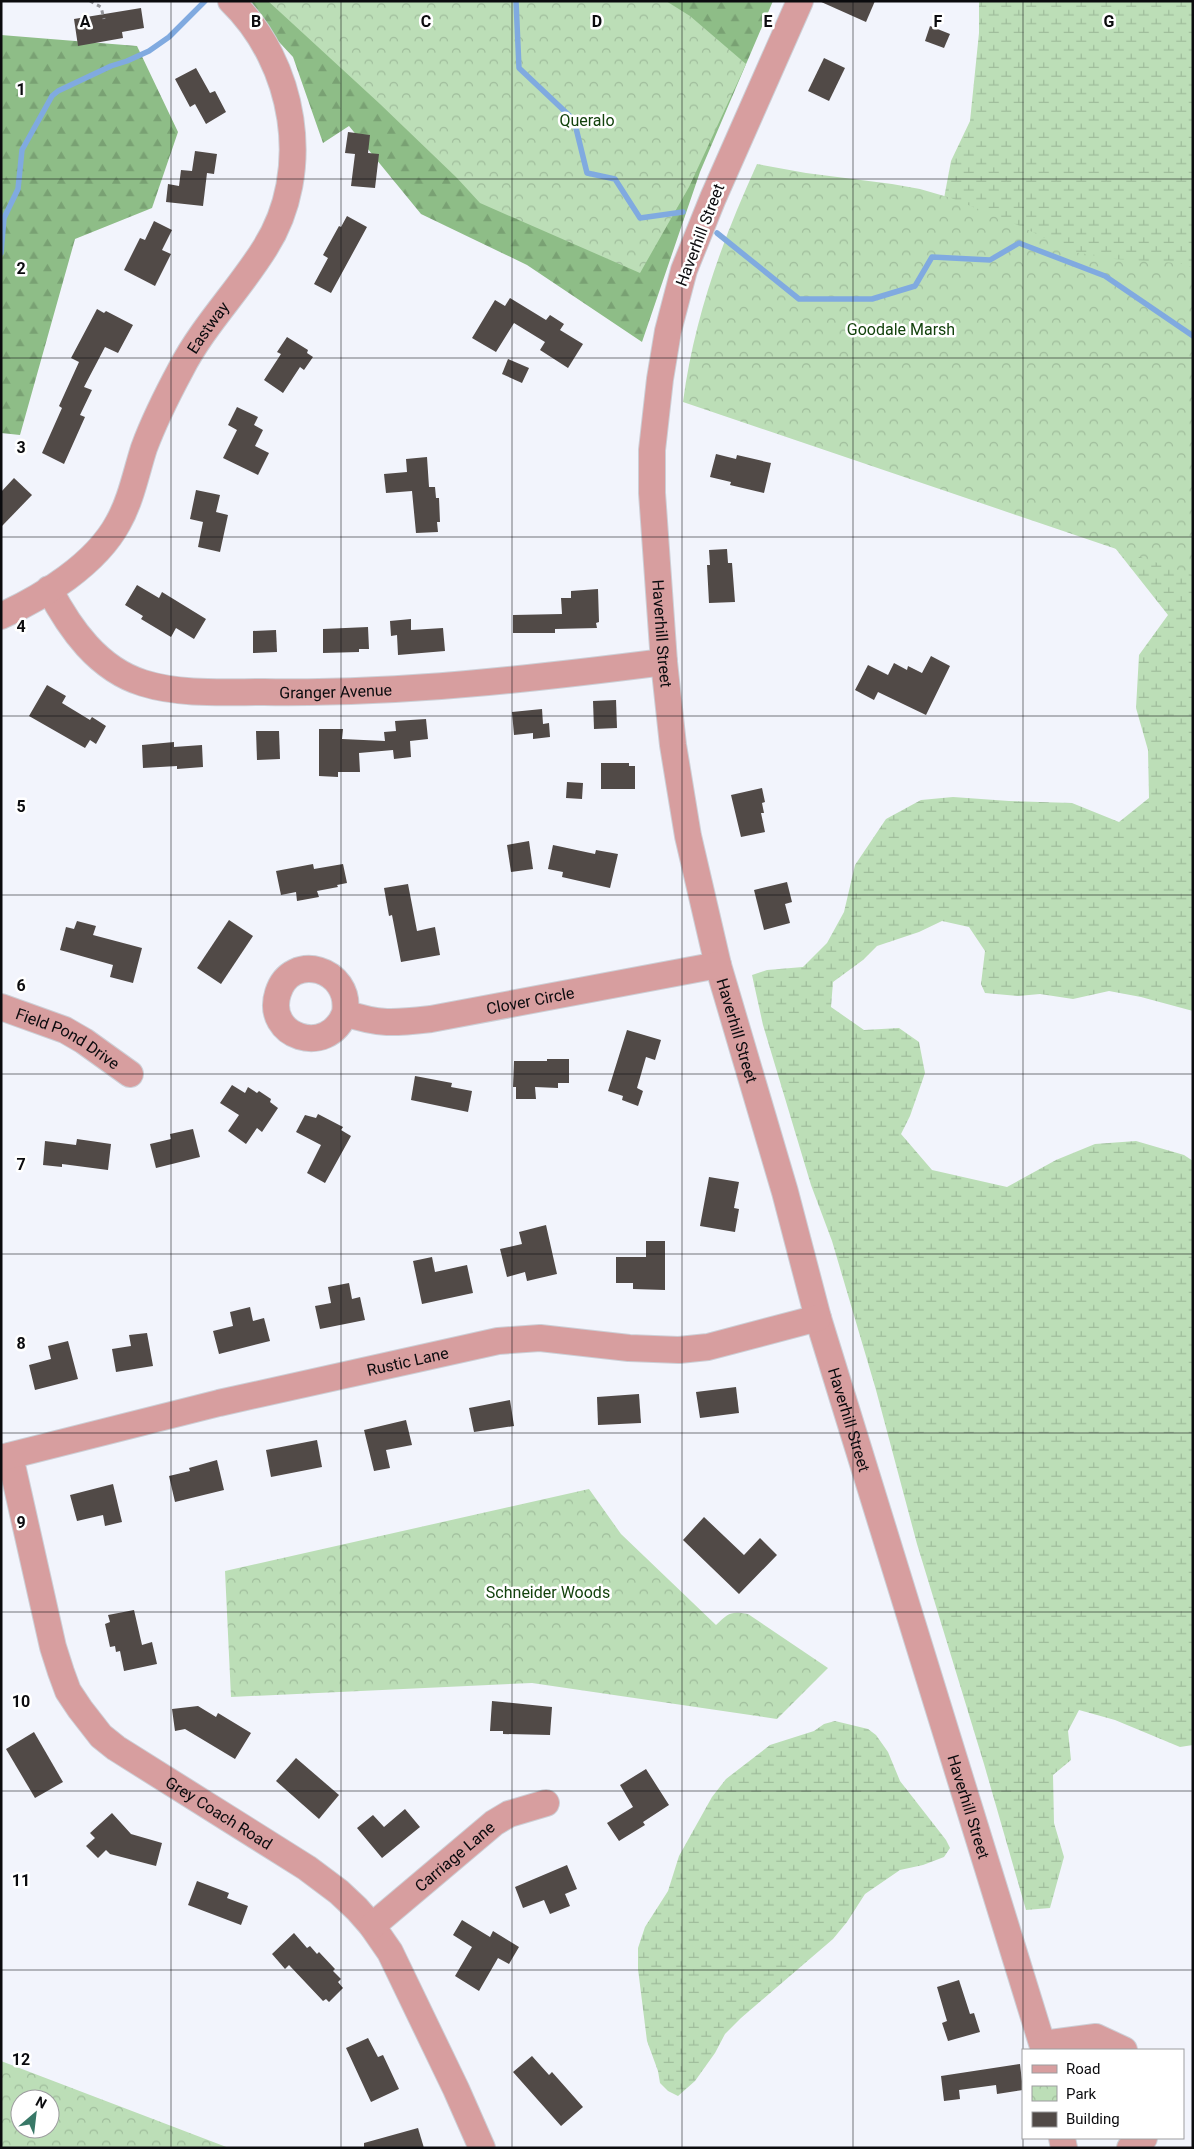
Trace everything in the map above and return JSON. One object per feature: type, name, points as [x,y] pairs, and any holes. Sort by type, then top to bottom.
[{"type":"street","name":"Eastway","points":[[1,616],[49,589],[96,554],[118,524],[145,447],[182,366],[266,248],[282,211],[289,184],[293,144],[291,116],[284,90],[269,52],[255,28],[231,1]]},
{"type":"street","name":"Haverhill Street","points":[[800,1],[724,172],[684,270],[668,331],[657,400],[652,450],[656,558],[664,662],[682,798],[718,965],[785,1192],[818,1318],[1044,2047]]},
{"type":"street","name":"Granger Avenue","points":[[49,589],[73,630],[98,656],[113,668],[143,683],[191,690],[302,693],[411,690],[664,662]]},
{"type":"street","name":"Clover Circle","points":[[345,1013],[365,1020],[383,1023],[431,1019],[718,965]]},
{"type":"street","name":"Field Pond Drive","points":[[1,1007],[65,1030],[84,1041],[130,1074]]},
{"type":"street","name":"Rustic Lane","points":[[5,1457],[210,1405],[498,1341],[540,1338],[630,1348],[679,1350],[708,1347],[818,1318]]},
{"type":"street","name":"Grey Coach Road","points":[[5,1457],[52,1647],[68,1691],[90,1723],[101,1736],[134,1761],[323,1878],[372,1926],[390,1952],[411,1993],[482,2148]]},
{"type":"street","name":"Carriage Lane","points":[[372,1926],[494,1823],[514,1812],[546,1803]]},
{"type":"street","points":[[1044,2047],[1096,2037],[1122,2049]]},
{"type":"street","points":[[1130,2148],[1143,2139]]},
{"type":"path","points":[[90,1],[101,7],[104,19]]},
{"type":"green space","name":"Queralo","points":[[241,1],[773,1],[700,172],[642,342],[527,265],[421,214],[349,126],[323,143],[293,57]]},
{"type":"green space","name":"Queralo","points":[[268,1],[666,1],[690,16],[746,64],[689,187],[640,273],[480,203],[457,178],[380,104]]},
{"type":"green space","points":[[979,1],[1193,1],[1193,1011],[1141,997],[1109,991],[1073,999],[1040,994],[1018,996],[985,993],[981,984],[985,951],[969,927],[942,921],[919,932],[877,946],[863,960],[833,982],[831,1007],[864,1030],[899,1028],[919,1042],[925,1073],[910,1116],[901,1134],[932,1170],[1007,1187],[1056,1160],[1095,1144],[1136,1141],[1184,1155],[1193,1161],[1193,1745],[1180,1747],[1115,1720],[1079,1710],[1068,1731],[1071,1760],[1053,1775],[1054,1823],[1064,1857],[1050,1908],[1026,1910],[917,1544],[876,1390],[832,1241],[811,1185],[763,1025],[752,975],[767,970],[803,967],[827,943],[844,912],[855,865],[886,819],[921,800],[953,797],[1072,803],[1119,822],[1149,798],[1148,750],[1136,708],[1139,655],[1168,615],[1093,520],[942,209],[951,161],[970,121],[979,33]]},
{"type":"green space","points":[[1,35],[137,46],[178,132],[152,208],[75,239],[20,435],[1,433]]},
{"type":"green space","name":"Goodale Marsh","points":[[757,164],[920,189],[951,198],[1020,226],[1074,252],[1114,259],[1178,263],[1193,267],[1193,575],[683,402],[694,340],[711,280],[732,222]]},
{"type":"green space","name":"Schneider Woods","points":[[589,1489],[621,1534],[716,1625],[730,1614],[748,1614],[828,1668],[777,1719],[532,1683],[231,1697],[225,1571]]},
{"type":"green space","points":[[835,1721],[868,1729],[876,1735],[888,1752],[900,1781],[946,1840],[950,1848],[944,1857],[923,1865],[900,1870],[865,1894],[847,1922],[833,1939],[725,2034],[715,2053],[695,2081],[678,2096],[668,2091],[660,2083],[658,2071],[647,2041],[638,1969],[638,1948],[645,1927],[668,1891],[679,1856],[712,1797],[726,1779],[770,1745],[814,1731],[824,1724]]},
{"type":"green space","points":[[1,2061],[229,2148],[1,2148]]},
{"type":"building","points":[[819,1],[875,1],[866,22]]},
{"type":"building","points":[[141,8],[144,28],[122,32],[123,38],[78,46],[74,19]]},
{"type":"building","points":[[930,26],[950,34],[944,48],[925,41]]},
{"type":"building","points":[[824,58],[845,68],[829,101],[808,91]]},
{"type":"building","points":[[196,68],[210,93],[215,91],[226,112],[206,124],[195,104],[190,107],[175,79]]},
{"type":"building","points":[[348,132],[370,135],[368,153],[379,154],[375,188],[351,186],[355,154],[345,153]]},
{"type":"building","points":[[195,151],[217,154],[214,174],[207,173],[203,206],[166,202],[168,184],[179,186],[181,170],[192,171]]},
{"type":"building","points":[[347,216],[367,227],[331,293],[314,284],[328,258],[323,255],[339,226],[341,227]]},
{"type":"building","points":[[154,221],[172,230],[162,250],[171,254],[155,286],[124,270],[140,238],[145,240]]},
{"type":"building","points":[[510,298],[546,320],[550,315],[564,324],[560,330],[583,344],[568,368],[540,350],[545,342],[514,323],[496,352],[472,338],[495,300],[505,306]]},
{"type":"building","points":[[97,309],[104,313],[106,311],[133,325],[118,353],[105,347],[84,387],[92,390],[80,415],[85,417],[64,464],[42,453],[62,408],[59,406],[79,362],[71,358]]},
{"type":"building","points":[[287,337],[308,350],[307,353],[313,357],[304,370],[300,367],[283,393],[264,380],[281,354],[277,352]]},
{"type":"building","points":[[508,359],[529,368],[522,383],[502,374]]},
{"type":"building","points":[[237,407],[258,417],[254,425],[263,430],[255,446],[269,453],[258,475],[223,458],[237,430],[228,425]]},
{"type":"building","points":[[716,454],[736,459],[737,455],[771,463],[764,493],[730,485],[731,482],[710,477]]},
{"type":"building","points":[[427,457],[429,487],[435,487],[436,498],[439,498],[440,522],[437,522],[438,532],[416,533],[412,491],[386,493],[384,474],[407,472],[406,459]]},
{"type":"building","points":[[14,478],[32,495],[1,527],[1,492]]},
{"type":"building","points":[[196,490],[220,495],[216,512],[228,515],[220,552],[198,547],[203,522],[190,519]]},
{"type":"building","points":[[727,549],[728,563],[732,563],[735,602],[709,603],[707,565],[710,565],[709,550]]},
{"type":"building","points":[[137,585],[159,598],[162,592],[206,619],[194,639],[176,628],[171,637],[141,619],[143,616],[125,605]]},
{"type":"building","points":[[598,589],[599,622],[596,623],[597,628],[555,629],[555,633],[513,633],[513,615],[562,614],[561,598],[571,598],[571,591]]},
{"type":"building","points":[[411,619],[411,630],[443,628],[445,651],[398,655],[397,635],[391,636],[390,621]]},
{"type":"building","points":[[368,627],[369,649],[359,649],[359,652],[323,653],[323,629]]},
{"type":"building","points":[[276,630],[277,652],[253,653],[253,631]]},
{"type":"building","points":[[931,656],[950,666],[926,715],[878,692],[874,700],[855,690],[868,665],[888,675],[894,663],[907,670],[908,666],[922,673]]},
{"type":"building","points":[[47,685],[66,696],[62,703],[90,720],[92,717],[106,726],[96,744],[90,740],[85,748],[29,716]]},
{"type":"building","points":[[616,700],[617,728],[594,729],[593,701]]},
{"type":"building","points":[[542,709],[543,724],[549,723],[550,737],[533,739],[533,733],[514,735],[512,712]]},
{"type":"building","points":[[426,719],[428,739],[410,741],[411,757],[394,759],[393,750],[359,753],[360,772],[338,772],[338,777],[319,776],[319,729],[343,729],[342,739],[385,741],[384,732],[396,731],[395,721]]},
{"type":"building","points":[[256,731],[279,731],[280,759],[257,760]]},
{"type":"building","points":[[174,742],[174,747],[202,745],[203,767],[177,769],[177,766],[143,768],[142,745]]},
{"type":"building","points":[[601,763],[629,763],[629,766],[635,766],[635,789],[601,789]]},
{"type":"building","points":[[567,782],[583,783],[582,799],[566,798]]},
{"type":"building","points":[[762,788],[765,802],[762,803],[764,813],[761,813],[765,832],[741,837],[731,795]]},
{"type":"building","points":[[529,841],[533,869],[511,872],[507,845]]},
{"type":"building","points":[[553,845],[595,854],[596,850],[618,854],[610,888],[562,877],[563,872],[548,869]]},
{"type":"building","points":[[313,864],[314,869],[343,864],[347,883],[337,885],[338,887],[317,891],[319,897],[297,901],[296,892],[281,895],[276,871]]},
{"type":"building","points":[[787,882],[792,902],[785,904],[790,923],[764,930],[754,890]]},
{"type":"building","points":[[408,884],[417,931],[435,927],[440,955],[401,962],[392,915],[389,916],[384,888]]},
{"type":"building","points":[[229,920],[253,936],[221,984],[197,968]]},
{"type":"building","points":[[77,921],[96,926],[93,935],[142,948],[133,983],[110,977],[113,965],[60,950],[66,927],[74,929]]},
{"type":"building","points":[[627,1030],[661,1040],[655,1060],[646,1057],[637,1088],[643,1091],[638,1106],[622,1100],[623,1096],[608,1091]]},
{"type":"building","points":[[547,1059],[569,1059],[569,1083],[558,1083],[558,1088],[535,1087],[536,1099],[516,1099],[516,1087],[513,1087],[514,1061],[547,1061]]},
{"type":"building","points":[[415,1076],[452,1083],[451,1087],[472,1091],[468,1112],[411,1100]]},
{"type":"building","points":[[232,1085],[245,1093],[248,1087],[257,1093],[259,1091],[271,1099],[270,1102],[278,1108],[262,1132],[257,1128],[246,1144],[228,1131],[239,1115],[220,1103]]},
{"type":"building","points":[[318,1114],[343,1127],[341,1130],[351,1136],[325,1183],[307,1173],[321,1145],[296,1132],[305,1115],[316,1118]]},
{"type":"building","points":[[193,1129],[200,1157],[156,1168],[150,1144],[171,1139],[170,1134]]},
{"type":"building","points":[[77,1139],[111,1144],[108,1170],[62,1164],[62,1167],[43,1165],[45,1141],[76,1145]]},
{"type":"building","points":[[709,1177],[739,1182],[734,1208],[739,1209],[735,1232],[700,1226]]},
{"type":"building","points":[[546,1225],[557,1274],[527,1281],[525,1272],[507,1277],[500,1249],[522,1244],[519,1232]]},
{"type":"building","points":[[646,1241],[665,1241],[665,1290],[633,1289],[633,1283],[616,1283],[616,1257],[646,1257]]},
{"type":"building","points":[[432,1257],[435,1272],[467,1265],[473,1293],[422,1304],[413,1261]]},
{"type":"building","points":[[349,1283],[352,1299],[360,1297],[365,1320],[320,1329],[315,1306],[331,1303],[328,1287]]},
{"type":"building","points":[[250,1307],[253,1321],[264,1318],[270,1341],[219,1354],[213,1331],[233,1326],[230,1312]]},
{"type":"building","points":[[147,1333],[153,1366],[116,1372],[112,1349],[131,1346],[129,1335]]},
{"type":"building","points":[[68,1341],[78,1379],[35,1390],[29,1365],[51,1359],[48,1346]]},
{"type":"building","points":[[736,1387],[739,1413],[700,1418],[696,1392]]},
{"type":"building","points":[[639,1394],[641,1423],[598,1425],[597,1397]]},
{"type":"building","points":[[510,1400],[514,1426],[474,1432],[469,1408]]},
{"type":"building","points":[[406,1420],[412,1445],[386,1450],[390,1468],[374,1471],[364,1430]]},
{"type":"building","points":[[317,1440],[322,1467],[271,1477],[266,1450]]},
{"type":"building","points":[[217,1460],[224,1490],[175,1502],[169,1476],[190,1471],[189,1468]]},
{"type":"building","points":[[113,1484],[122,1522],[105,1526],[103,1515],[77,1521],[70,1495]]},
{"type":"building","points":[[704,1517],[744,1555],[760,1538],[777,1555],[739,1594],[683,1540]]},
{"type":"building","points":[[134,1610],[142,1645],[152,1642],[157,1664],[124,1671],[120,1651],[116,1652],[115,1646],[110,1647],[105,1624],[110,1622],[108,1615]]},
{"type":"building","points":[[492,1701],[552,1707],[550,1735],[503,1734],[503,1731],[490,1731]]},
{"type":"building","points":[[198,1706],[216,1717],[218,1713],[251,1733],[235,1759],[185,1729],[175,1731],[172,1709]]},
{"type":"building","points":[[34,1732],[63,1782],[35,1798],[6,1749]]},
{"type":"building","points":[[296,1758],[339,1795],[319,1819],[276,1781]]},
{"type":"building","points":[[646,1769],[669,1805],[643,1822],[645,1825],[619,1841],[607,1823],[633,1807],[620,1785]]},
{"type":"building","points":[[405,1809],[420,1827],[382,1858],[357,1828],[373,1815],[384,1827]]},
{"type":"building","points":[[112,1813],[131,1834],[162,1843],[156,1866],[110,1854],[106,1850],[98,1858],[86,1846],[95,1838],[90,1833]]},
{"type":"building","points":[[567,1865],[577,1889],[565,1894],[570,1906],[550,1914],[544,1900],[523,1908],[515,1887]]},
{"type":"building","points":[[197,1881],[229,1893],[227,1898],[248,1906],[241,1925],[188,1905]]},
{"type":"building","points":[[462,1920],[490,1937],[493,1931],[519,1947],[509,1964],[498,1958],[479,1991],[455,1976],[472,1947],[453,1935]]},
{"type":"building","points":[[294,1933],[307,1948],[310,1946],[317,1954],[319,1952],[335,1969],[333,1971],[341,1979],[338,1982],[343,1988],[329,2002],[326,1999],[323,2001],[289,1965],[285,1969],[272,1954]]},
{"type":"building","points":[[959,1980],[970,2014],[974,2013],[980,2032],[948,2041],[942,2023],[947,2021],[937,1987]]},
{"type":"building","points":[[368,2038],[378,2057],[383,2055],[399,2089],[371,2102],[346,2048]]},
{"type":"building","points":[[532,2056],[549,2075],[552,2072],[583,2107],[561,2126],[513,2072]]},
{"type":"building","points":[[1020,2064],[1022,2090],[997,2094],[996,2085],[959,2090],[960,2099],[944,2101],[941,2076]]},
{"type":"building","points":[[418,2128],[424,2148],[364,2148],[364,2143]]},
{"type":"waterway","points":[[1,253],[4,218],[18,189],[22,150],[52,96],[58,91],[111,66],[149,51],[169,37],[205,1]]},
{"type":"waterway","points":[[516,1],[519,68],[574,120],[587,173],[615,179],[640,218],[683,212]]},
{"type":"waterway","points":[[717,233],[799,299],[872,299],[915,286],[932,257],[990,260],[1019,243],[1105,276],[1193,336]]}]
